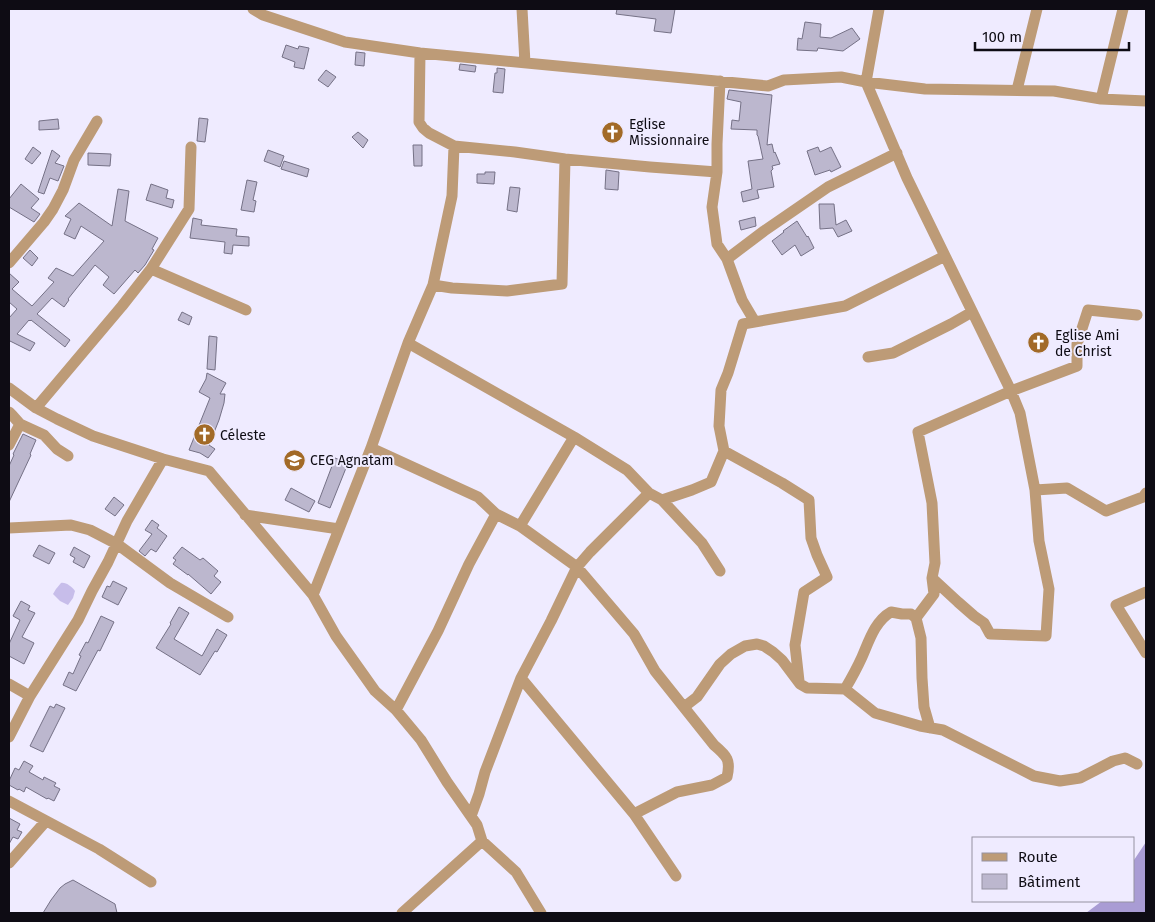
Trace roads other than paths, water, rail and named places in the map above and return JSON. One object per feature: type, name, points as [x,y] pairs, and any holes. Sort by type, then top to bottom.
[{"type":"street","points":[[253,9],[263,15],[344,42],[420,54],[768,86],[784,80],[841,76],[866,82],[926,90],[1054,91],[1101,99],[1146,101]]},
{"type":"street","points":[[522,9],[525,63]]},
{"type":"street","points":[[879,9],[866,82],[907,178],[1020,413],[1035,490],[1040,541],[1049,589],[1046,636],[990,634],[984,623],[932,578]]},
{"type":"street","points":[[1017,90],[1037,9]]},
{"type":"street","points":[[1101,99],[1123,9]]},
{"type":"street","points":[[420,54],[419,122],[429,133],[454,146],[565,159],[717,172]]},
{"type":"street","points":[[720,81],[717,172],[712,207],[717,244],[727,259],[742,300],[755,322]]},
{"type":"street","points":[[11,256],[44,222],[53,209],[63,190],[74,160],[97,121]]},
{"type":"street","points":[[313,595],[371,448],[408,343],[430,293],[452,196],[454,146]]},
{"type":"street","points":[[36,408],[151,269],[189,209],[191,147]]},
{"type":"street","points":[[727,259],[828,187],[897,153]]},
{"type":"street","points":[[430,293],[452,288],[507,291],[562,284],[565,159]]},
{"type":"street","points":[[662,500],[711,482],[724,451],[719,426],[721,390],[743,324],[846,306],[945,256]]},
{"type":"street","points":[[151,269],[246,310]]},
{"type":"street","points":[[916,618],[934,594],[932,578],[935,563],[932,502],[918,432],[1011,391],[1077,366],[1077,344],[1088,310],[1138,315]]},
{"type":"street","points":[[868,357],[893,353],[972,312]]},
{"type":"street","points":[[408,343],[574,437],[627,470],[649,493],[662,500],[702,543],[720,571]]},
{"type":"street","points":[[9,388],[36,408],[93,436],[163,459],[209,471],[313,595],[336,636],[369,683],[396,710],[421,740],[477,825],[482,841],[516,872],[541,913]]},
{"type":"street","points":[[9,412],[20,424],[44,435],[57,449],[68,456]]},
{"type":"street","points":[[9,445],[20,424]]},
{"type":"street","points":[[520,526],[574,437]]},
{"type":"street","points":[[371,448],[478,497],[496,514],[520,526],[577,567],[634,634],[655,671],[714,744],[726,755],[729,766],[727,777],[712,785],[677,792],[634,814]]},
{"type":"street","points":[[724,451],[809,500],[811,538],[827,577],[804,592],[795,645],[800,684]]},
{"type":"street","points":[[9,737],[30,696],[78,620],[127,521],[163,459]]},
{"type":"street","points":[[1035,490],[1067,488],[1106,511],[1143,496],[1146,493]]},
{"type":"street","points":[[471,816],[485,772],[521,678],[577,567],[649,493]]},
{"type":"street","points":[[396,710],[438,631],[469,564],[496,514]]},
{"type":"street","points":[[245,515],[339,529]]},
{"type":"street","points":[[9,528],[71,525],[90,530],[116,544],[170,583],[228,617]]},
{"type":"street","points":[[1146,592],[1116,605],[1146,653]]},
{"type":"street","points":[[845,689],[871,635],[884,615],[891,612],[910,614],[916,618],[921,638],[924,707],[930,728]]},
{"type":"street","points":[[684,706],[697,697],[720,664],[731,654],[745,646],[757,644],[773,652],[782,660],[800,684],[807,688],[845,689],[875,713],[920,726],[943,730],[1034,776],[1060,780],[1080,778],[1113,761],[1125,758],[1136,764]]},
{"type":"street","points":[[521,678],[634,814],[676,876]]},
{"type":"street","points":[[9,684],[30,696]]},
{"type":"street","points":[[9,800],[99,849],[152,882]]},
{"type":"street","points":[[9,863],[46,821]]},
{"type":"street","points":[[402,913],[482,841]]},
{"type":"place","name":"Eglise Missionnaire","points":[[613,132]]},
{"type":"place","name":"Eglise Ami de Christ","points":[[1039,343]]},
{"type":"place","name":"Céleste","points":[[204,435]]},
{"type":"place","name":"CEG Agnatam","points":[[294,460]]}]
